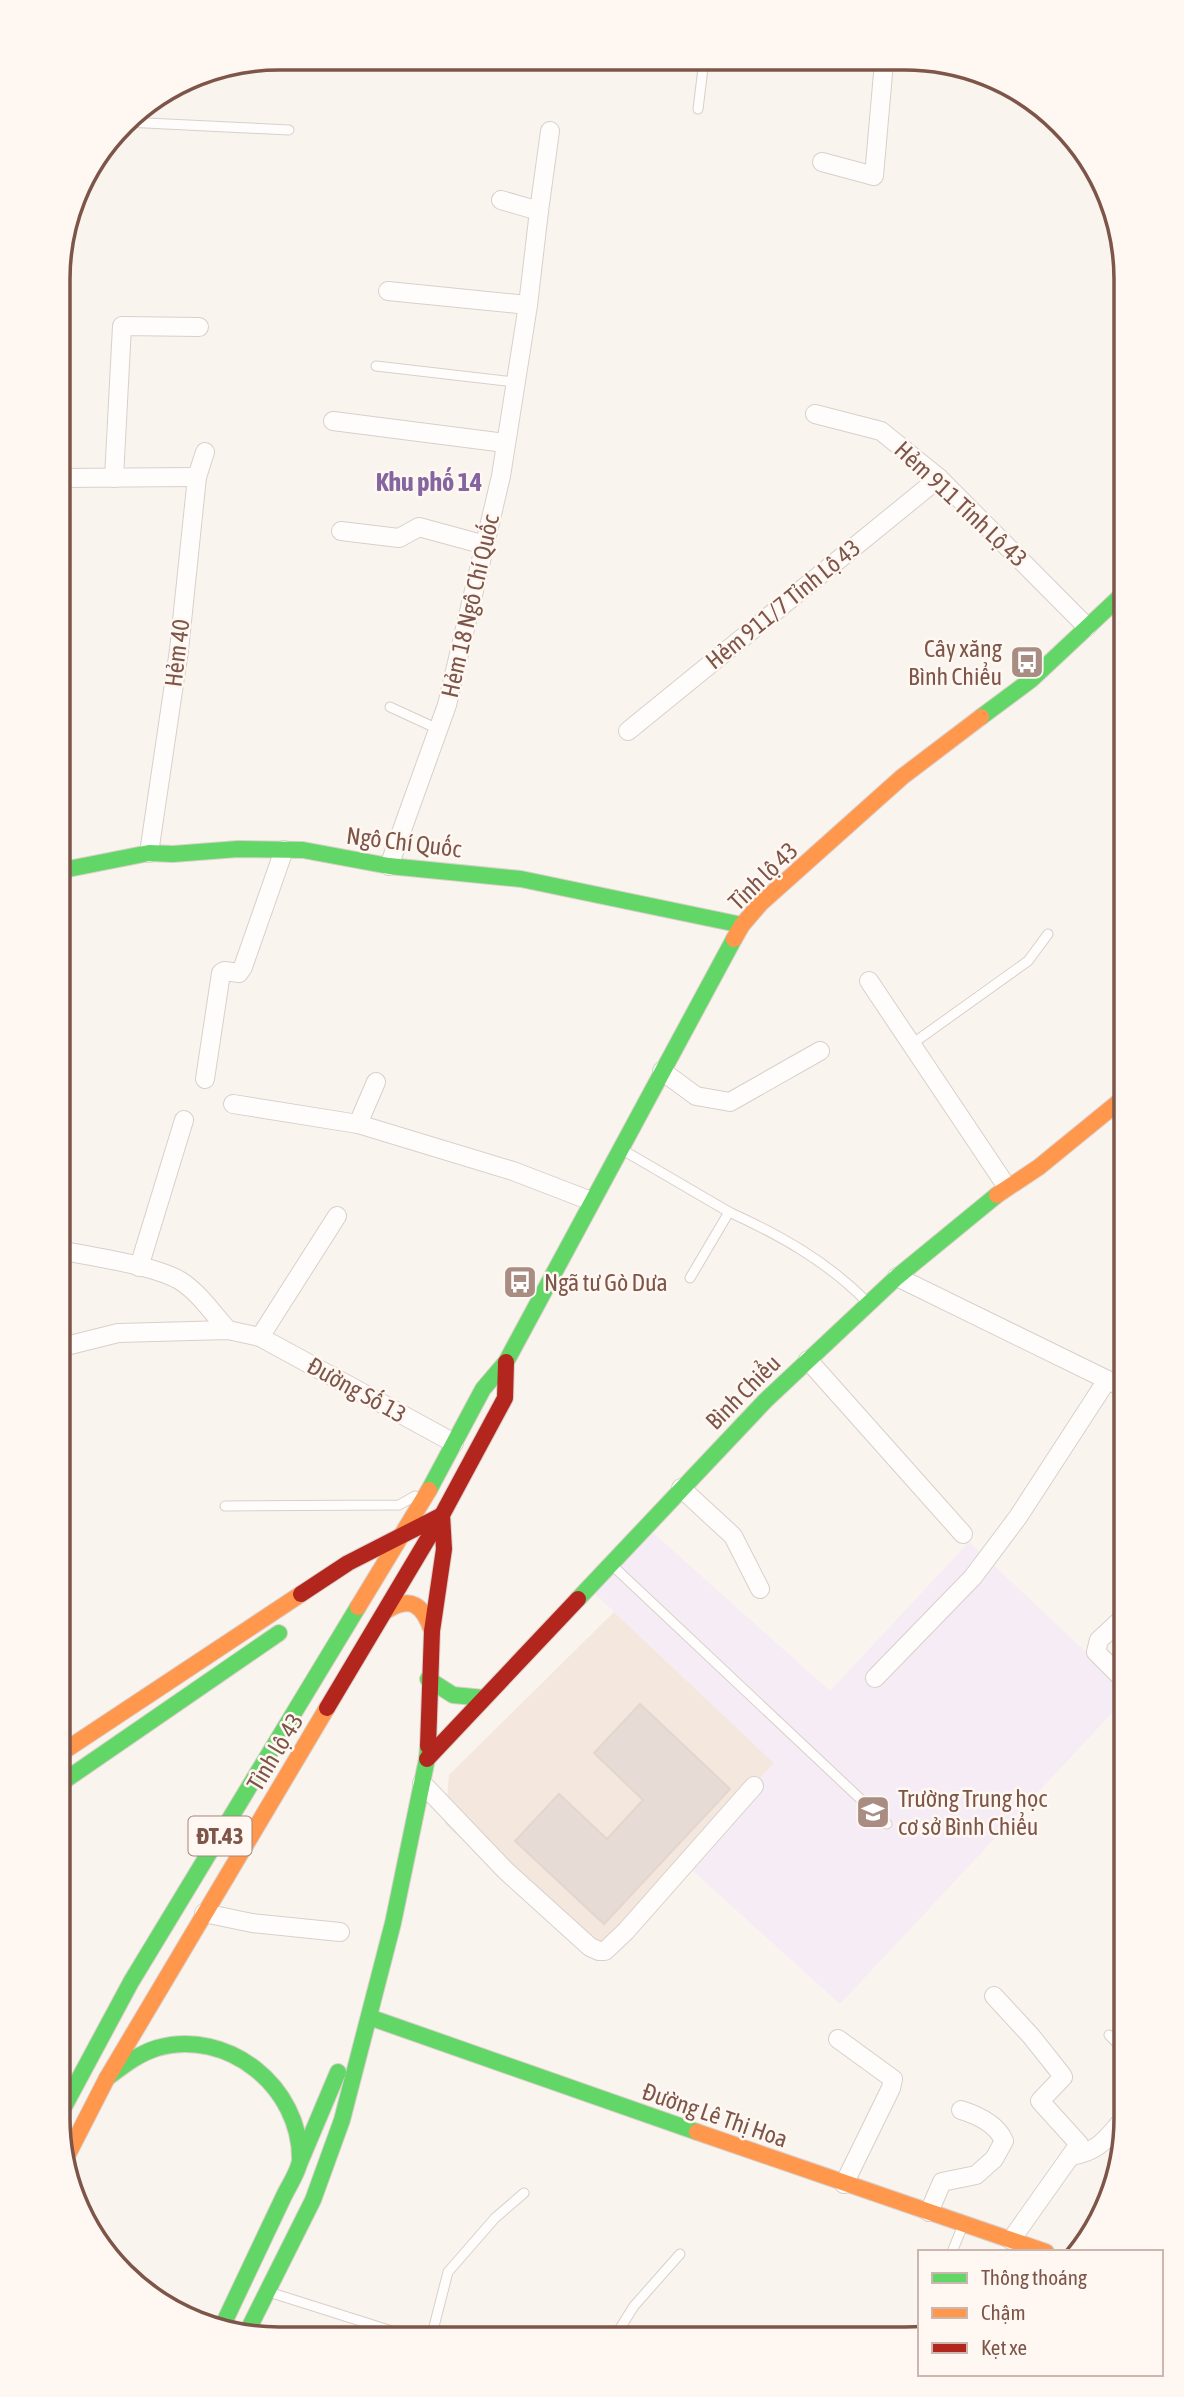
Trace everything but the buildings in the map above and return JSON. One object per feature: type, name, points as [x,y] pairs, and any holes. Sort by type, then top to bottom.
[{"type":"main road","name":"Tỉnh lộ 43","points":[[70,2096],[131,1982],[405,1532],[483,1388],[506,1362],[742,925],[761,903],[902,778],[1032,679],[1114,602]]},
{"type":"main road","name":"Ngô Chí Quốc","points":[[70,869],[149,853],[238,849],[303,850],[388,866],[521,878],[742,925]]},
{"type":"main road","name":"Bình Chiểu","points":[[427,1759],[681,1488],[808,1360],[897,1277],[1007,1187],[1039,1167],[1114,1106]]},
{"type":"main road","name":"Tỉnh lộ 43","points":[[72,2146],[107,2078],[429,1539],[506,1398],[506,1362]]},
{"type":"main road","points":[[70,1747],[348,1563],[442,1515],[444,1549],[428,1679],[427,1759],[393,1923],[342,2120],[313,2200],[250,2325]]},
{"type":"main road","points":[[355,1581],[389,1558],[429,1539]]},
{"type":"main road","points":[[386,1611],[396,1603],[412,1603],[421,1609],[432,1631]]},
{"type":"main road","points":[[70,1776],[298,1620]]},
{"type":"main road","points":[[428,1679],[453,1695],[484,1698]]},
{"type":"main road","points":[[225,2320],[300,2162],[338,2072],[368,2022]]},
{"type":"main road","name":"Đường Lê Thị Hoa","points":[[368,2022],[1041,2250]]},
{"type":"main road","points":[[107,2078],[157,2048],[196,2045],[242,2057],[259,2068],[273,2082],[288,2106],[297,2134],[300,2162]]},
{"type":"street","points":[[822,162],[874,176],[883,70]]},
{"type":"street","name":"Hẻm 18 Ngô Chí Quốc","points":[[388,866],[447,705],[501,477],[528,305],[550,131]]},
{"type":"street","points":[[501,200],[539,211]]},
{"type":"street","points":[[388,291],[528,305]]},
{"type":"street","points":[[114,478],[122,326],[199,327]]},
{"type":"street","name":"Hẻm 911 Tỉnh Lộ 43","points":[[815,414],[881,431],[939,478],[1087,627]]},
{"type":"street","points":[[333,421],[505,443]]},
{"type":"street","name":"Hẻm 40","points":[[149,853],[179,650],[197,477],[205,452]]},
{"type":"street","points":[[70,478],[197,477]]},
{"type":"street","name":"Hẻm 911/7 Tỉnh Lộ 43","points":[[628,730],[939,478]]},
{"type":"street","points":[[341,531],[399,538],[419,527],[485,544]]},
{"type":"street","points":[[205,1079],[221,973],[242,971],[284,850]]},
{"type":"street","points":[[869,981],[1007,1187]]},
{"type":"street","points":[[662,1071],[696,1096],[730,1102],[820,1051]]},
{"type":"street","points":[[358,1124],[376,1082]]},
{"type":"street","points":[[233,1104],[358,1124],[468,1156],[591,1201]]},
{"type":"street","points":[[139,1267],[184,1120]]},
{"type":"street","points":[[260,1337],[337,1216]]},
{"type":"street","points":[[70,1253],[139,1267],[178,1280],[189,1288],[228,1330]]},
{"type":"street","points":[[897,1277],[1114,1383]]},
{"type":"street","name":"Đường Số 13","points":[[70,1345],[118,1333],[228,1330],[260,1337],[454,1443]]},
{"type":"street","points":[[808,1360],[963,1534]]},
{"type":"street","points":[[875,1678],[973,1577],[1018,1517],[1107,1380]]},
{"type":"street","points":[[681,1488],[733,1536],[760,1589]]},
{"type":"street","points":[[1114,1626],[1098,1640],[1096,1652],[1114,1670]]},
{"type":"street","points":[[422,1783],[506,1871],[590,1947],[599,1951],[605,1951],[626,1931],[754,1786]]},
{"type":"street","points":[[204,1913],[252,1923],[340,1932]]},
{"type":"street","points":[[994,1996],[1062,2075],[1040,2101],[1079,2144],[1011,2239]]},
{"type":"street","points":[[838,2039],[893,2079],[844,2184]]},
{"type":"street","points":[[929,2212],[942,2182],[976,2175],[1000,2151],[1004,2141],[993,2127],[976,2115],[961,2110]]},
{"type":"street","points":[[1071,2156],[1088,2154],[1114,2130]]},
{"type":"lane","points":[[698,109],[703,70]]},
{"type":"lane","points":[[140,123],[289,130]]},
{"type":"lane","points":[[376,366],[515,382]]},
{"type":"lane","points":[[390,707],[438,729]]},
{"type":"lane","points":[[912,1044],[1028,961],[1048,934]]},
{"type":"lane","points":[[620,1148],[729,1212],[804,1250],[848,1282],[869,1304]]},
{"type":"lane","points":[[690,1278],[729,1212]]},
{"type":"lane","points":[[225,1506],[399,1505],[429,1490]]},
{"type":"lane","points":[[610,1563],[887,1824]]},
{"type":"lane","points":[[1109,2035],[1114,2040]]},
{"type":"lane","points":[[434,2327],[448,2272],[495,2218],[524,2193]]},
{"type":"lane","points":[[953,2250],[964,2224]]},
{"type":"lane","points":[[621,2327],[634,2306],[680,2254]]},
{"type":"lane","points":[[267,2291],[380,2327]]},
{"type":"shaded area","name":"Trường Trung học cơ sở Bình Chiểu","points":[[650,1530],[830,1691],[969,1542],[1114,1679],[1114,1711],[840,2004],[682,1861],[774,1763],[590,1589]]},
{"type":"shaded area","points":[[614,1612],[774,1763],[682,1861],[595,1960],[445,1824],[449,1775]]},
{"type":"traffic: fast","points":[[981,717],[1032,679],[1114,602]]},
{"type":"traffic: fast","points":[[70,869],[149,853],[238,849],[303,850],[389,866],[521,879],[742,925]]},
{"type":"traffic: fast","points":[[429,1490],[483,1389],[506,1362],[734,939]]},
{"type":"traffic: fast","points":[[578,1599],[765,1401],[897,1277],[997,1195]]},
{"type":"traffic: fast","points":[[70,2096],[131,1982],[358,1607]]},
{"type":"traffic: fast","points":[[70,1777],[279,1633]]},
{"type":"traffic: fast","points":[[428,1679],[453,1695],[484,1698]]},
{"type":"traffic: fast","points":[[251,2325],[313,2200],[342,2120],[393,1923],[428,1746]]},
{"type":"traffic: fast","points":[[369,2017],[697,2132]]},
{"type":"traffic: fast","points":[[107,2078],[137,2057],[157,2048],[184,2044],[209,2047],[234,2055],[256,2069],[274,2087],[288,2109],[297,2133],[299,2164],[225,2320]]},
{"type":"traffic: fast","points":[[300,2162],[338,2072]]},
{"type":"traffic: slow","points":[[734,939],[761,903],[902,777],[981,717]]},
{"type":"traffic: slow","points":[[997,1195],[1039,1167],[1114,1106]]},
{"type":"traffic: slow","points":[[358,1607],[429,1490]]},
{"type":"traffic: slow","points":[[70,1747],[301,1594]]},
{"type":"traffic: slow","points":[[386,1611],[402,1604],[415,1605],[425,1615],[432,1631]]},
{"type":"traffic: slow","points":[[72,2146],[107,2078],[327,1708]]},
{"type":"traffic: slow","points":[[697,2132],[1040,2250]]},
{"type":"traffic: jam","points":[[442,1515],[505,1398],[506,1362]]},
{"type":"traffic: jam","points":[[327,1708],[442,1515]]},
{"type":"traffic: jam","points":[[301,1594],[348,1563],[442,1515],[444,1549],[432,1631],[428,1746]]},
{"type":"traffic: jam","points":[[427,1759],[578,1599]]},
{"type":"place","name":"Cây xăng Bình Chiểu","points":[[1027,662]]},
{"type":"place","name":"Ngã tư Gò Dưa","points":[[520,1282]]},
{"type":"place","name":"Trường Trung học cơ sở Bình Chiểu","points":[[873,1812]]},
{"type":"district","name":"Khu phố 14","points":[[429,482]]}]
